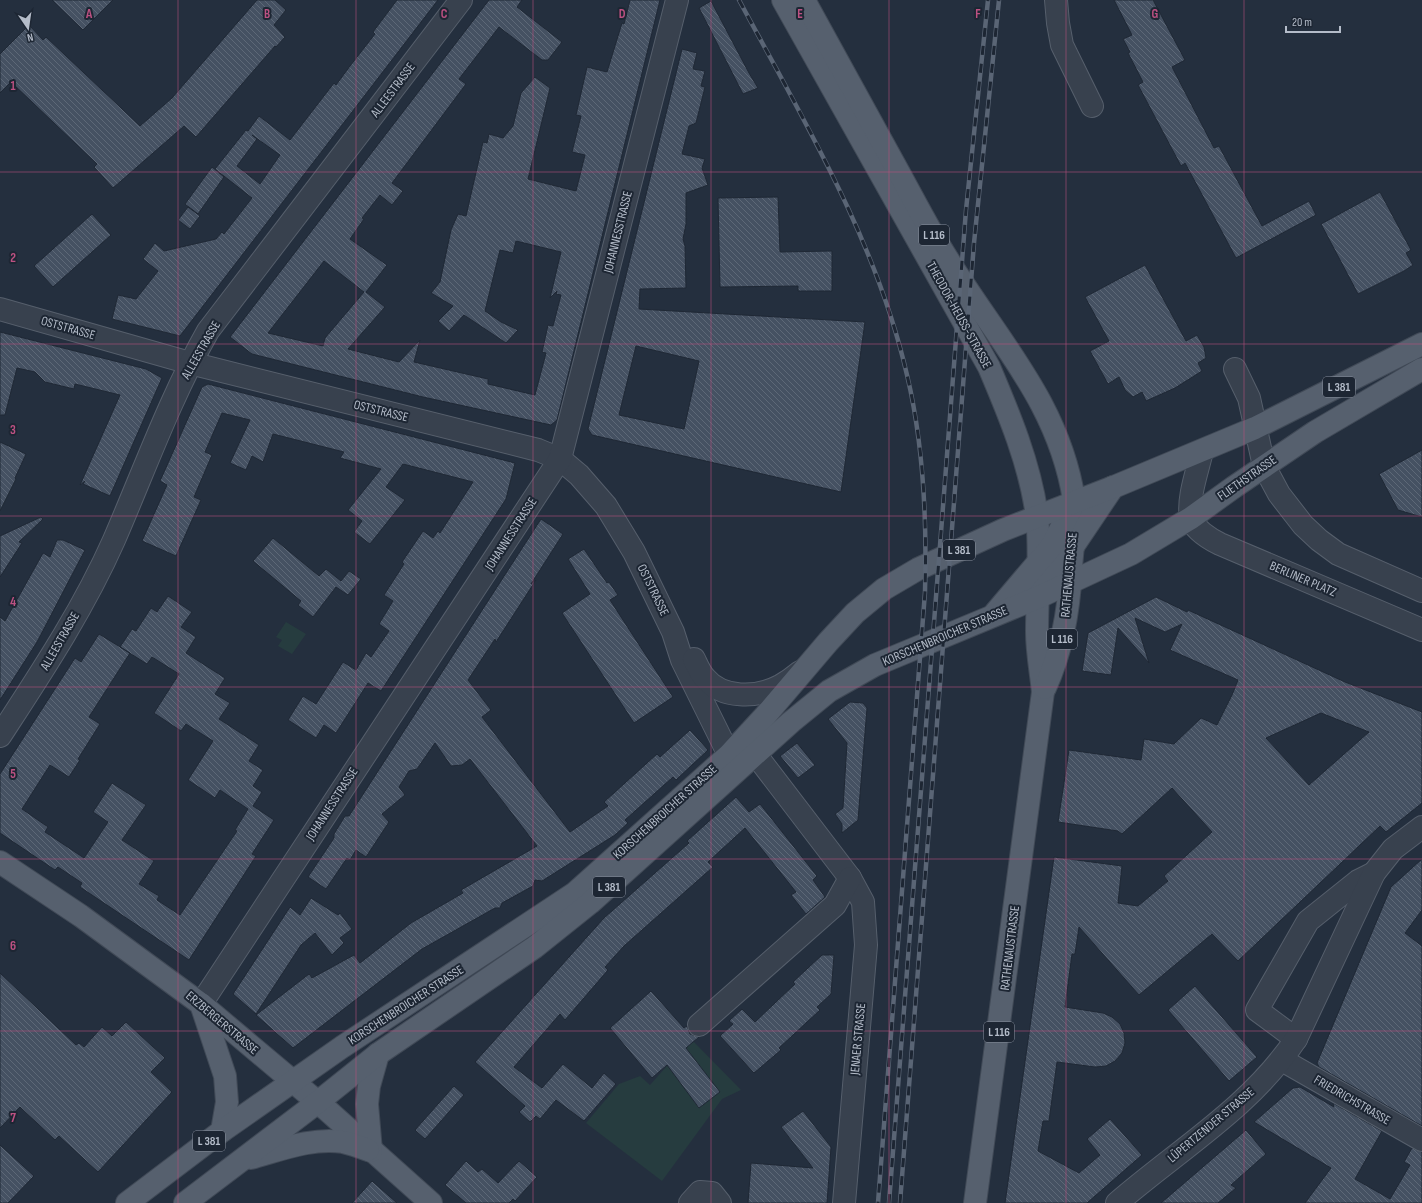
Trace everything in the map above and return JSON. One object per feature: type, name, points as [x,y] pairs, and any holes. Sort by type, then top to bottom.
[{"type":"main road","name":"THEODOR-HEUSS-STRASSE","points":[[783,0],[989,366],[1008,412],[1022,454],[1037,517]]},
{"type":"main road","name":"THEODOR-HEUSS-STRASSE","points":[[804,0],[947,259],[1014,357],[1043,406],[1066,467],[1074,502]]},
{"type":"main road","name":"L 381","points":[[1074,502],[1202,451],[1255,428],[1422,344]]},
{"type":"main road","name":"FLIETHSTRASSE","points":[[1070,583],[1131,554],[1191,518],[1315,432],[1422,369]]},
{"type":"main road","points":[[1039,597],[1113,487]]},
{"type":"main road","name":"KORSCHENBROICHER STRASSE","points":[[127,1203],[222,1131],[292,1082],[575,893],[729,755],[855,613],[884,589],[918,569],[1003,530],[1074,502]]},
{"type":"main road","name":"RATHENAUSTRASSE","points":[[975,1203],[1043,692],[1063,637],[1070,583],[1074,502]]},
{"type":"main road","points":[[993,616],[1050,547],[1074,502]]},
{"type":"main road","name":"RATHENAUSTRASSE","points":[[1037,517],[1039,597],[1037,633],[1043,692]]},
{"type":"main road","name":"KORSCHENBROICHER STRASSE","points":[[185,1203],[318,1102],[378,1054],[529,951],[585,907],[829,691],[875,665],[1070,583]]},
{"type":"main road","name":"ERZBERGERSTRASSE","points":[[0,862],[81,916],[201,1004],[292,1082],[318,1102],[430,1203]]},
{"type":"main road","points":[[201,1004],[225,1076],[227,1102],[222,1131]]},
{"type":"main road","points":[[240,1161],[294,1147],[328,1141],[344,1142],[371,1151],[367,1104],[369,1086],[378,1054]]},
{"type":"street","name":"ALLEESTRASSE","points":[[0,736],[63,640],[110,548],[190,363],[208,331],[461,0]]},
{"type":"street","name":"JOHANNESSTRASSE","points":[[201,1004],[560,459],[677,0]]},
{"type":"street","points":[[1056,0],[1062,45],[1092,106]]},
{"type":"street","name":"OSTSTRASSE","points":[[0,309],[190,363],[538,450],[560,459],[579,475],[606,506],[634,552],[673,632],[682,660],[729,755]]},
{"type":"street","points":[[1235,369],[1249,398],[1264,466],[1290,510],[1320,540],[1338,554],[1422,590]]},
{"type":"street","points":[[1191,518],[1192,496],[1202,451]]},
{"type":"street","name":"BERLINER PLATZ","points":[[1191,518],[1200,531],[1220,544],[1422,630]]},
{"type":"street","name":"OSTSTRASSE","points":[[673,632],[691,654],[705,678],[720,691],[737,694],[756,694],[779,686],[803,670]]},
{"type":"street","name":"JENAER STRASSE","points":[[756,755],[850,878],[863,902],[866,945],[844,1203]]},
{"type":"street","name":"LÜPERTZENDER STRASSE","points":[[1117,1203],[1229,1112],[1264,1081],[1282,1060],[1296,1039],[1374,873],[1393,849],[1422,827]]},
{"type":"street","name":"LÜPERTZENDER STRASSE","points":[[1296,1039],[1257,1010],[1308,921],[1358,881],[1374,873]]},
{"type":"street","points":[[699,1025],[834,905],[850,878]]},
{"type":"street","name":"FRIEDRICHSTRASSE","points":[[1282,1060],[1422,1140]]},
{"type":"street","points":[[690,1203],[700,1192],[712,1193],[720,1203]]},
{"type":"green space","points":[[286,622],[306,634],[292,654],[278,646],[282,640],[276,637]]},
{"type":"green space","points":[[691,1039],[741,1090],[722,1099],[662,1181],[586,1123],[619,1084],[640,1076],[650,1085]]},
{"type":"building","points":[[52,0],[113,0],[83,30]]},
{"type":"building","points":[[257,0],[275,0],[286,10],[274,25],[285,37],[276,47],[275,46],[196,137],[184,126],[113,188],[94,167],[97,164],[11,82],[0,93],[0,54],[29,25],[43,40],[46,37],[140,126],[172,98]]},
{"type":"building","points":[[397,0],[438,0],[180,336],[112,319],[118,295],[136,299],[158,271],[143,259],[155,243],[164,251],[216,239],[222,232],[224,234],[252,198],[215,169],[246,130],[248,131],[259,116],[290,140],[334,83],[336,85],[375,34],[373,32]],"holes":[[[252,135],[280,155],[260,184],[237,166],[257,139]]]},
{"type":"building","points":[[489,0],[522,0],[517,7],[562,42],[548,60],[542,60],[499,27],[459,79],[466,84],[392,183],[403,191],[392,205],[380,195],[362,218],[364,219],[350,239],[387,265],[366,292],[385,307],[348,349],[399,362],[420,340],[414,362],[488,379],[488,384],[535,395],[546,353],[542,352],[548,325],[553,326],[561,295],[556,294],[557,291],[550,298],[561,252],[516,241],[513,253],[500,250],[485,311],[501,322],[518,330],[506,343],[464,315],[449,331],[438,321],[453,306],[431,293],[440,282],[451,230],[458,214],[466,216],[483,142],[487,143],[489,134],[503,138],[513,126],[521,93],[535,77],[550,88],[528,179],[576,191],[585,155],[572,152],[581,116],[576,115],[587,67],[607,72],[622,23],[624,24],[630,0],[660,0],[557,420],[551,425],[423,397],[252,354],[230,337]],"holes":[[[324,261],[364,292],[325,338],[323,346],[268,333]]]},
{"type":"building","points":[[1114,0],[1153,0],[1185,60],[1172,67],[1214,148],[1219,146],[1262,226],[1309,201],[1316,215],[1236,258],[1185,163],[1181,166],[1138,85],[1143,82],[1128,53],[1130,52],[1123,39],[1132,35]]},
{"type":"building","points":[[711,1],[758,88],[743,94],[699,8]]},
{"type":"building","points":[[682,49],[697,53],[693,69],[705,71],[701,86],[705,87],[696,123],[689,126],[682,154],[705,159],[702,168],[708,185],[686,193],[686,224],[683,239],[685,246],[686,288],[640,289],[639,309],[865,322],[841,492],[592,435],[588,429]],"holes":[[[636,346],[699,361],[684,429],[619,415]]]},
{"type":"building","points":[[212,167],[224,177],[198,214],[185,204]]},
{"type":"building","points":[[1380,192],[1411,250],[1406,253],[1413,265],[1358,294],[1321,224]]},
{"type":"building","points":[[778,197],[780,252],[832,251],[832,291],[798,291],[798,286],[720,287],[718,198]]},
{"type":"building","points":[[188,207],[200,216],[190,229],[178,220]]},
{"type":"building","points":[[92,214],[111,235],[53,287],[34,266]]},
{"type":"building","points":[[1145,265],[1186,341],[1197,335],[1204,347],[1206,358],[1198,363],[1202,371],[1175,388],[1146,401],[1142,392],[1133,397],[1125,390],[1119,377],[1108,384],[1090,351],[1109,341],[1085,297]]},
{"type":"building","points":[[0,332],[146,369],[162,378],[110,496],[83,484],[85,481],[80,485],[120,395],[75,384],[74,389],[45,382],[35,372],[17,368],[5,415],[0,415]]},
{"type":"building","points":[[208,384],[515,463],[506,499],[381,691],[368,683],[336,733],[324,725],[316,738],[288,720],[303,696],[316,704],[343,662],[356,670],[366,653],[371,657],[389,631],[379,624],[393,601],[384,595],[404,564],[402,562],[423,531],[433,538],[438,531],[440,533],[473,482],[403,464],[386,487],[405,500],[370,544],[354,532],[362,521],[348,510],[381,469],[340,458],[344,452],[273,434],[263,462],[252,456],[246,470],[230,463],[250,420],[222,413],[205,452],[212,455],[194,497],[201,500],[176,556],[142,541],[167,485],[160,481],[202,387]]},
{"type":"building","points":[[0,442],[26,454],[15,478],[16,479],[0,511]]},
{"type":"building","points":[[1422,450],[1422,517],[1398,510],[1379,474]]},
{"type":"building","points":[[41,517],[43,519],[19,542],[22,543],[0,577],[0,536]]},
{"type":"building","points":[[541,519],[563,534],[531,584],[536,580],[496,642],[495,639],[468,680],[491,710],[482,717],[570,832],[608,806],[604,802],[657,754],[660,757],[690,730],[708,750],[676,780],[673,777],[625,820],[628,823],[615,835],[542,881],[535,880],[533,886],[502,903],[500,908],[495,908],[422,949],[293,1048],[256,1015],[309,974],[312,978],[354,955],[360,963],[411,923],[463,893],[461,890],[537,846],[470,759],[462,765],[451,766],[435,743],[417,769],[409,771],[399,787],[405,795],[382,814],[389,822],[366,857],[356,850],[350,860],[347,858],[326,889],[308,877],[334,838],[334,834],[345,816],[349,816]]},
{"type":"building","points":[[273,538],[319,576],[326,569],[341,581],[349,571],[361,579],[348,595],[336,587],[313,617],[298,605],[301,601],[253,561]]},
{"type":"building","points":[[57,540],[63,540],[85,550],[37,642],[0,700],[0,617],[5,621],[43,553],[50,557]]},
{"type":"building","points":[[584,549],[607,583],[609,582],[618,595],[610,600],[673,697],[634,723],[562,613],[590,594],[568,559]]},
{"type":"building","points":[[168,596],[192,612],[181,627],[196,637],[186,653],[225,678],[215,694],[230,703],[219,719],[259,745],[249,761],[263,770],[253,786],[262,792],[253,806],[274,820],[252,854],[256,856],[189,960],[80,887],[82,883],[58,867],[55,870],[0,833],[0,774],[75,658],[81,662],[99,634],[120,647],[132,629],[136,631],[151,608],[157,612]],"holes":[[[130,653],[147,664],[152,657],[179,674],[154,713],[181,731],[186,724],[213,741],[188,780],[215,798],[220,790],[248,809],[235,830],[237,831],[180,915],[157,900],[159,896],[139,884],[154,861],[122,840],[146,805],[112,783],[93,812],[108,822],[84,858],[45,832],[48,827],[22,809],[50,765],[69,777],[80,760],[78,759],[100,724],[89,717]]]},
{"type":"building","points":[[1156,597],[1187,612],[1188,610],[1345,682],[1422,712],[1422,803],[1386,832],[1380,826],[1238,961],[1212,934],[1139,995],[1079,927],[1075,954],[1072,954],[1065,1007],[1103,1013],[1112,1017],[1120,1024],[1124,1033],[1125,1043],[1122,1053],[1115,1061],[1106,1066],[1095,1067],[1057,1062],[1049,1121],[1043,1121],[1038,1151],[1079,1173],[1100,1155],[1087,1139],[1110,1119],[1142,1155],[1087,1203],[1005,1203],[1054,857],[1122,866],[1118,903],[1138,906],[1168,881],[1164,876],[1212,832],[1172,788],[1122,834],[1118,831],[1058,822],[1069,750],[1141,760],[1144,739],[1174,744],[1201,718],[1217,725],[1238,680],[1170,650],[1182,624],[1165,632],[1135,618],[1149,663],[1118,628],[1111,675],[1082,671],[1088,633]],"holes":[[[1321,713],[1369,732],[1309,785],[1266,738]]]},
{"type":"building","points":[[850,702],[863,703],[867,708],[858,820],[842,833],[842,824],[835,814],[843,808],[847,743],[828,719]]},
{"type":"building","points":[[797,743],[815,765],[798,778],[780,756]]},
{"type":"building","points":[[736,797],[749,812],[760,804],[817,876],[813,880],[825,897],[806,914],[791,895],[796,892],[745,828],[708,862],[713,867],[624,946],[605,967],[608,970],[565,1020],[560,1014],[514,1067],[542,1088],[563,1064],[592,1088],[604,1073],[616,1084],[584,1121],[556,1100],[540,1119],[536,1116],[530,1122],[519,1112],[525,1106],[475,1062],[604,918],[689,843],[687,841]]},
{"type":"building","points":[[1422,859],[1422,910],[1405,933],[1422,946],[1422,1126],[1319,1067],[1317,1063],[1391,887]]},
{"type":"building","points":[[311,898],[338,915],[340,913],[352,929],[340,938],[344,943],[332,955],[315,933],[301,945],[256,1014],[233,994],[290,907],[300,915]]},
{"type":"building","points":[[822,955],[834,955],[831,994],[817,1007],[820,1010],[779,1048],[781,1050],[754,1073],[720,1036],[733,1024],[729,1021],[742,1009],[755,1022],[795,984],[793,982]]},
{"type":"building","points":[[0,973],[76,1045],[79,1043],[84,1047],[102,1027],[112,1036],[126,1022],[165,1058],[151,1072],[172,1092],[98,1172],[59,1136],[55,1140],[20,1107],[0,1128]]},
{"type":"building","points":[[1195,986],[1257,1057],[1229,1081],[1168,1010]]},
{"type":"building","points":[[651,991],[684,1028],[687,1026],[690,1034],[699,1037],[686,1048],[720,1092],[699,1108],[667,1065],[652,1078],[610,1028]]},
{"type":"building","points":[[454,1086],[464,1095],[425,1139],[415,1130]]},
{"type":"building","points":[[1300,1087],[1334,1107],[1333,1103],[1382,1131],[1355,1179],[1390,1199],[1410,1165],[1404,1162],[1412,1148],[1422,1152],[1422,1203],[1305,1203],[1331,1168],[1254,1122],[1293,1088]]},
{"type":"building","points":[[803,1111],[831,1147],[827,1203],[748,1203],[751,1163],[813,1168],[781,1127]]},
{"type":"building","points":[[1246,1130],[1266,1154],[1231,1185],[1236,1188],[1218,1203],[1161,1203]]},
{"type":"building","points":[[0,1145],[34,1176],[8,1203],[0,1203]]},
{"type":"building","points":[[466,1161],[478,1172],[482,1169],[498,1183],[519,1161],[537,1177],[515,1201],[513,1199],[509,1203],[466,1203],[445,1185]]},
{"type":"building","points":[[372,1181],[397,1203],[352,1203]]},
{"type":"railway","points":[[739,0],[813,136],[836,182],[877,276],[894,325],[907,375],[913,402],[921,456],[925,510],[925,592],[878,1203]]},
{"type":"railway","points":[[889,1203],[966,210],[988,0]]},
{"type":"railway","points":[[900,1203],[974,243],[999,0]]}]
